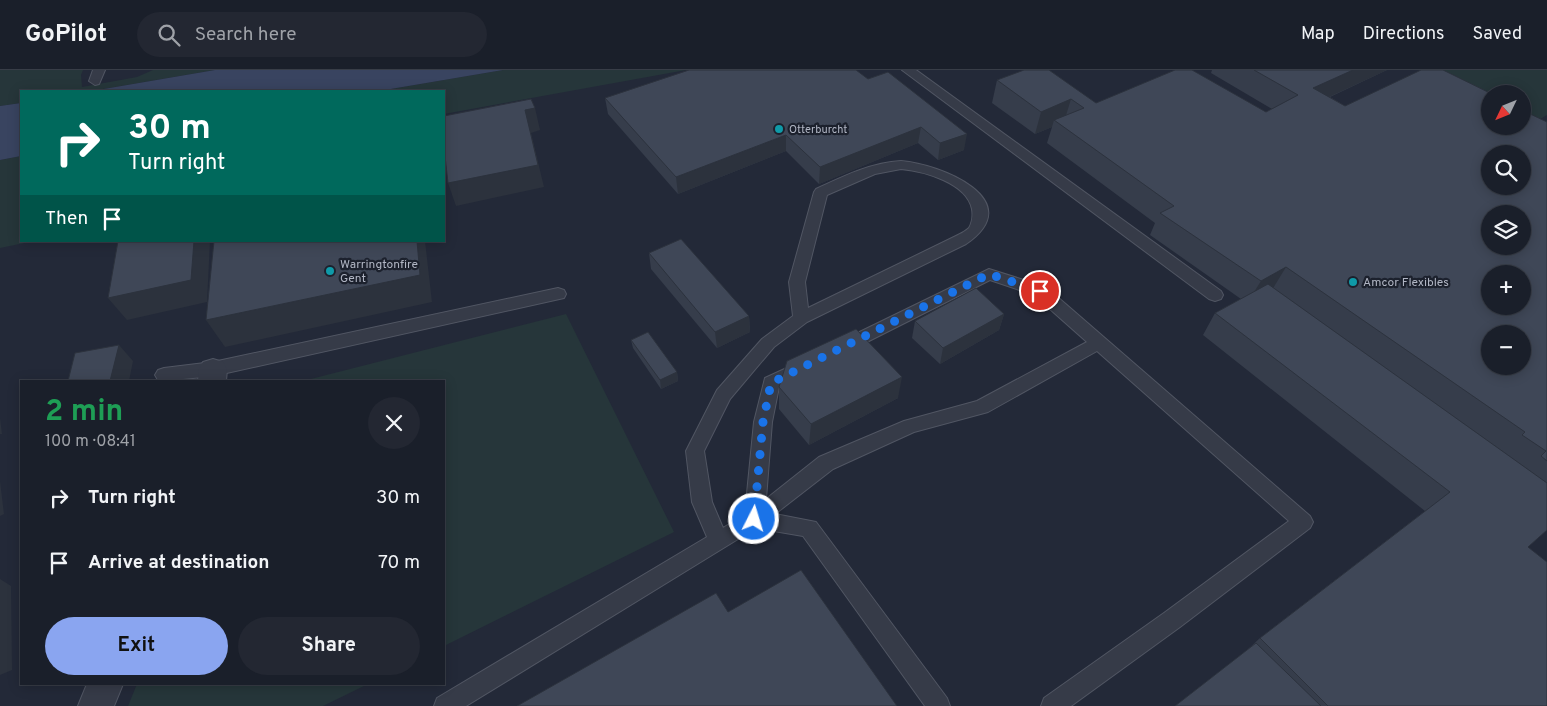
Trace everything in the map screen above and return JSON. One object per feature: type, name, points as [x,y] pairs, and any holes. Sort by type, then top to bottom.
[{"type":"street","points":[[96,706],[105,685]]},
{"type":"lane","points":[[908,70],[1215,295]]},
{"type":"lane","points":[[719,541],[702,502],[695,451],[723,395],[768,343],[801,318],[961,240],[976,230],[980,214],[976,200],[968,190],[954,180],[917,166],[883,167],[861,173],[821,192],[797,282],[801,318]]},
{"type":"lane","points":[[754,519],[763,422],[771,383],[989,274],[1040,291],[1303,522],[1172,620],[1052,706]]},
{"type":"lane","points":[[164,375],[212,375],[558,294]]},
{"type":"lane","points":[[445,706],[754,519],[826,463],[910,426],[982,407],[1100,342]]},
{"type":"lane","points":[[754,519],[809,528],[939,706]]},
{"type":"shaded area","points":[[0,70],[83,70],[81,75],[82,87],[137,77],[153,70],[215,70],[98,90],[20,90],[20,103],[0,106]]},
{"type":"shaded area","points":[[503,70],[686,70],[445,114],[445,90],[385,90]]},
{"type":"shaded area","points":[[1420,70],[1547,70],[1547,115],[1531,124],[1531,85],[1481,85],[1481,100]]},
{"type":"shaded area","points":[[20,156],[20,242],[29,242],[0,248],[0,160]]},
{"type":"shaded area","points":[[566,314],[674,532],[445,646],[445,380],[307,380]]},
{"type":"shaded area","points":[[137,685],[366,685],[323,706],[128,706]]},
{"type":"water","points":[[215,70],[503,70],[385,90],[98,90]]},
{"type":"water","points":[[20,103],[20,156],[0,160],[0,106]]},
{"type":"building","name":"Otterburcht","points":[[689,70],[856,70],[868,79],[888,72],[967,134],[940,143],[921,127],[820,167],[786,135],[676,177],[605,98]]},
{"type":"building","name":"Amcor Flexibles","points":[[1024,70],[1049,70],[1096,103],[1175,70],[1192,70],[1266,112],[1298,95],[1254,70],[1353,70],[1313,88],[1345,106],[1421,70],[1443,70],[1481,89],[1481,135],[1531,135],[1531,114],[1547,122],[1547,461],[1541,456],[1546,451],[1522,435],[1525,432],[1286,267],[1261,281],[1160,213],[1174,206],[1054,120],[1084,108],[1071,99],[1041,112],[997,80]]},
{"type":"building","points":[[531,99],[535,108],[525,110],[538,165],[448,183],[445,156],[445,116]]},
{"type":"building","points":[[681,239],[749,316],[715,332],[649,253]]},
{"type":"building","points":[[118,242],[194,242],[191,280],[108,298]]},
{"type":"building","name":"Warringtonfire Gent","points":[[214,242],[417,242],[420,275],[206,320]]},
{"type":"building","points":[[1268,284],[1547,483],[1547,530],[1528,547],[1547,562],[1547,706],[1328,706],[1260,638],[1450,492],[1215,313]]},
{"type":"building","points":[[976,288],[1004,314],[943,348],[915,321]]},
{"type":"building","points":[[856,329],[902,377],[811,424],[779,387],[787,361]]},
{"type":"building","points":[[648,332],[677,372],[660,380],[631,340]]},
{"type":"building","points":[[119,345],[110,380],[68,380],[75,353]]},
{"type":"building","points":[[801,570],[897,706],[517,706],[716,593],[728,612]]},
{"type":"building","points":[[1256,643],[1321,706],[1175,706]]},
{"type":"place","name":"Otterburcht","points":[[779,129]]},
{"type":"place","name":"Warringtonfire Gent","points":[[330,271]]},
{"type":"place","name":"Amcor Flexibles","points":[[1353,282]]},
{"type":"route","points":[[754,519],[763,422],[771,383],[989,274],[1040,291]]}]
